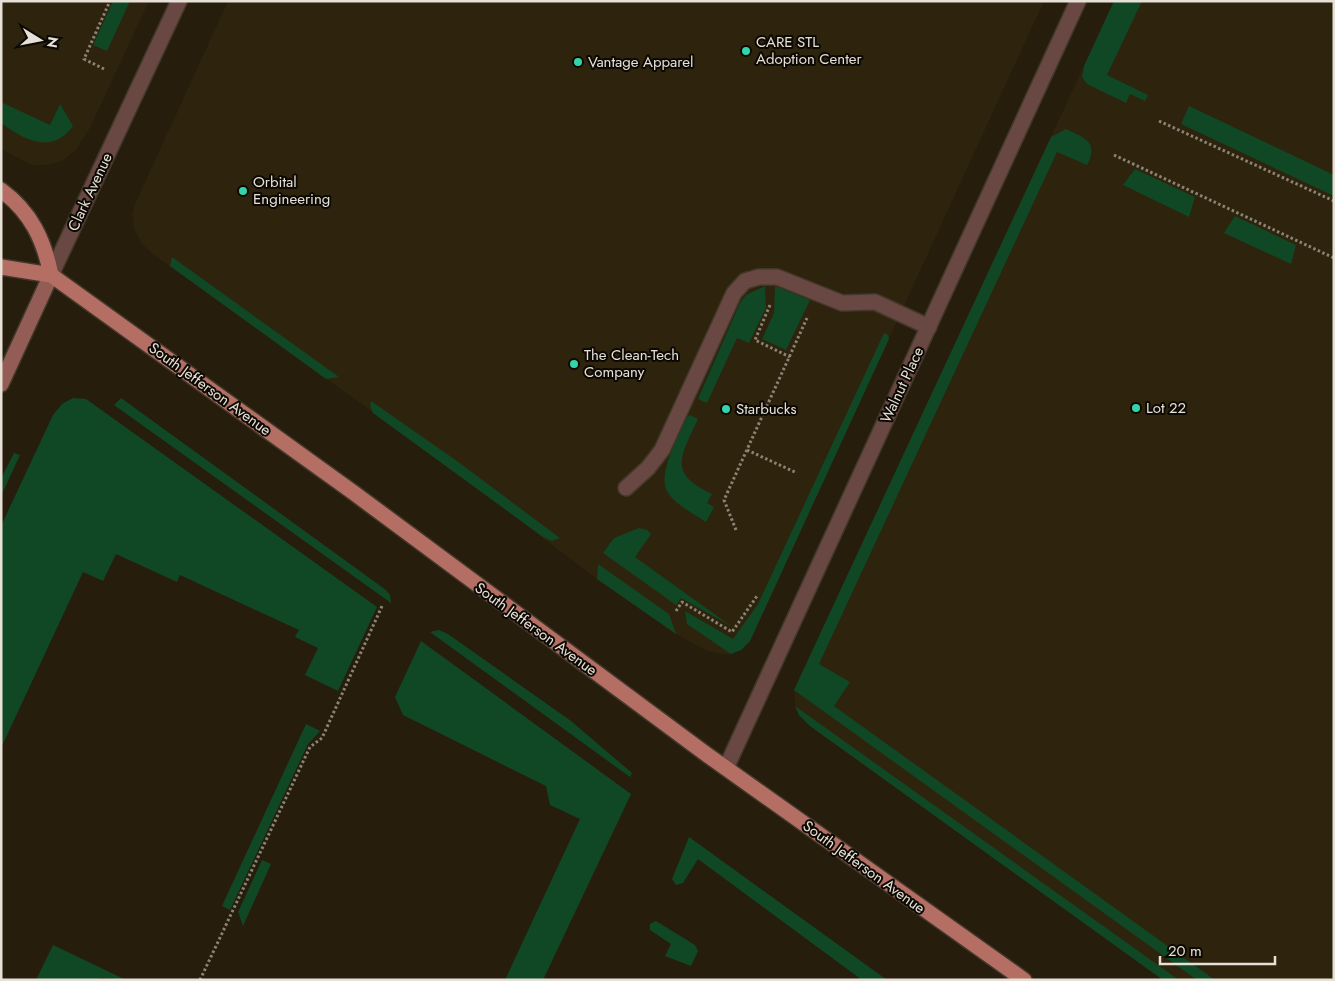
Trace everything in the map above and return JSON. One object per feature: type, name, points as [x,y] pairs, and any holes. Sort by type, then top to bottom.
[{"type":"main road","points":[[1,190],[16,201],[32,221],[46,248],[51,275]]},
{"type":"main road","name":"South Jefferson Avenue","points":[[1,268],[51,275],[354,493],[434,555],[726,768],[1024,980]]},
{"type":"street","name":"Clark Avenue","points":[[1,384],[179,1]]},
{"type":"street","name":"Walnut Place","points":[[726,768],[1078,1]]},
{"type":"street","points":[[626,488],[648,468],[662,450],[734,293],[745,281],[759,277],[777,277],[842,303],[876,302],[929,327]]},
{"type":"path","points":[[104,68],[84,59],[110,1]]},
{"type":"path","points":[[1159,121],[1334,202]]},
{"type":"path","points":[[1114,155],[1334,258]]},
{"type":"path","points":[[736,530],[724,500],[819,293]]},
{"type":"path","points":[[770,302],[770,309],[755,340],[790,357]]},
{"type":"path","points":[[747,450],[797,473]]},
{"type":"path","points":[[676,612],[682,602],[732,632],[757,596]]},
{"type":"path","points":[[200,980],[310,747],[322,738],[383,604]]},
{"type":"shaded area","points":[[1,1],[149,1],[90,128],[76,150],[62,161],[46,165],[31,165],[1,149]]},
{"type":"shaded area","points":[[228,1],[1044,1],[750,641],[741,650],[731,654],[720,654],[705,650],[676,634],[597,579],[452,469],[154,255],[142,244],[134,229],[132,214],[135,204]]},
{"type":"shaded area","name":"Lot 22","points":[[1114,1],[1334,1],[1334,980],[1163,980],[810,726],[799,715],[795,706],[794,690]]},
{"type":"green space","points":[[113,1],[130,1],[107,51],[93,45]]},
{"type":"green space","points":[[1114,1],[1142,1],[1107,75],[1148,95],[1145,101],[1130,94],[1126,103],[1087,84],[1082,77],[1084,66]]},
{"type":"green space","points":[[1,102],[50,125],[60,104],[73,126],[65,135],[56,140],[38,142],[28,139],[1,123]]},
{"type":"green space","points":[[1189,106],[1334,175],[1334,196],[1181,124]]},
{"type":"green space","points":[[1066,129],[1084,138],[1091,146],[1087,165],[1057,152],[819,664],[850,682],[834,706],[1215,980],[1197,980],[794,690],[1051,137]]},
{"type":"green space","points":[[1135,169],[1195,197],[1189,217],[1123,185]]},
{"type":"green space","points":[[1235,216],[1296,245],[1291,264],[1224,233]]},
{"type":"green space","points":[[172,257],[339,377],[326,379],[170,266]]},
{"type":"green space","points":[[765,286],[766,308],[749,343],[737,338],[707,403],[698,399],[740,303],[746,295]]},
{"type":"green space","points":[[775,286],[810,300],[786,350],[762,339],[774,313]]},
{"type":"green space","points":[[884,333],[888,335],[889,339],[750,641],[741,650],[731,654],[687,624],[685,611],[733,639],[758,604]]},
{"type":"green space","points":[[73,398],[86,399],[377,607],[338,691],[305,675],[318,648],[295,637],[299,630],[180,575],[177,582],[116,554],[103,581],[83,572],[1,748],[1,526],[53,415],[62,404]]},
{"type":"green space","points":[[121,398],[386,590],[390,595],[391,603],[114,405]]},
{"type":"green space","points":[[371,401],[457,461],[560,538],[552,541],[543,537],[373,413],[370,406]]},
{"type":"green space","points":[[690,415],[698,419],[683,453],[683,471],[688,479],[712,494],[707,503],[714,507],[706,522],[674,500],[667,491],[665,483],[667,464],[687,417]]},
{"type":"green space","points":[[14,453],[20,455],[1,496],[1,479]]},
{"type":"green space","points":[[639,528],[647,530],[651,534],[635,557],[731,626],[681,598],[676,605],[603,553],[614,538]]},
{"type":"green space","points":[[598,564],[669,614],[676,634],[597,579]]},
{"type":"green space","points":[[439,630],[448,634],[571,721],[632,773],[630,777],[430,632]]},
{"type":"green space","points":[[421,641],[631,794],[543,980],[505,980],[580,819],[550,805],[546,786],[403,715],[395,697]]},
{"type":"green space","points":[[795,706],[1179,980],[1163,980],[810,726],[799,715]]},
{"type":"green space","points":[[306,724],[320,731],[308,744],[230,910],[222,906]]},
{"type":"green space","points":[[689,837],[887,980],[862,980],[698,859],[683,883],[676,885],[672,879]]},
{"type":"green space","points":[[262,860],[271,864],[243,926],[238,912]]},
{"type":"green space","points":[[656,921],[695,945],[698,951],[691,966],[665,956],[671,944],[650,930],[650,924]]},
{"type":"green space","points":[[53,945],[126,980],[100,978],[99,980],[36,980]]},
{"type":"place","name":"CARE STL Adoption Center","points":[[746,51]]},
{"type":"place","name":"Vantage Apparel","points":[[578,62]]},
{"type":"place","name":"Orbital Engineering","points":[[243,191]]},
{"type":"place","name":"The Clean-Tech Company","points":[[574,364]]},
{"type":"place","name":"Lot 22","points":[[1136,408]]},
{"type":"place","name":"Starbucks","points":[[726,409]]}]
